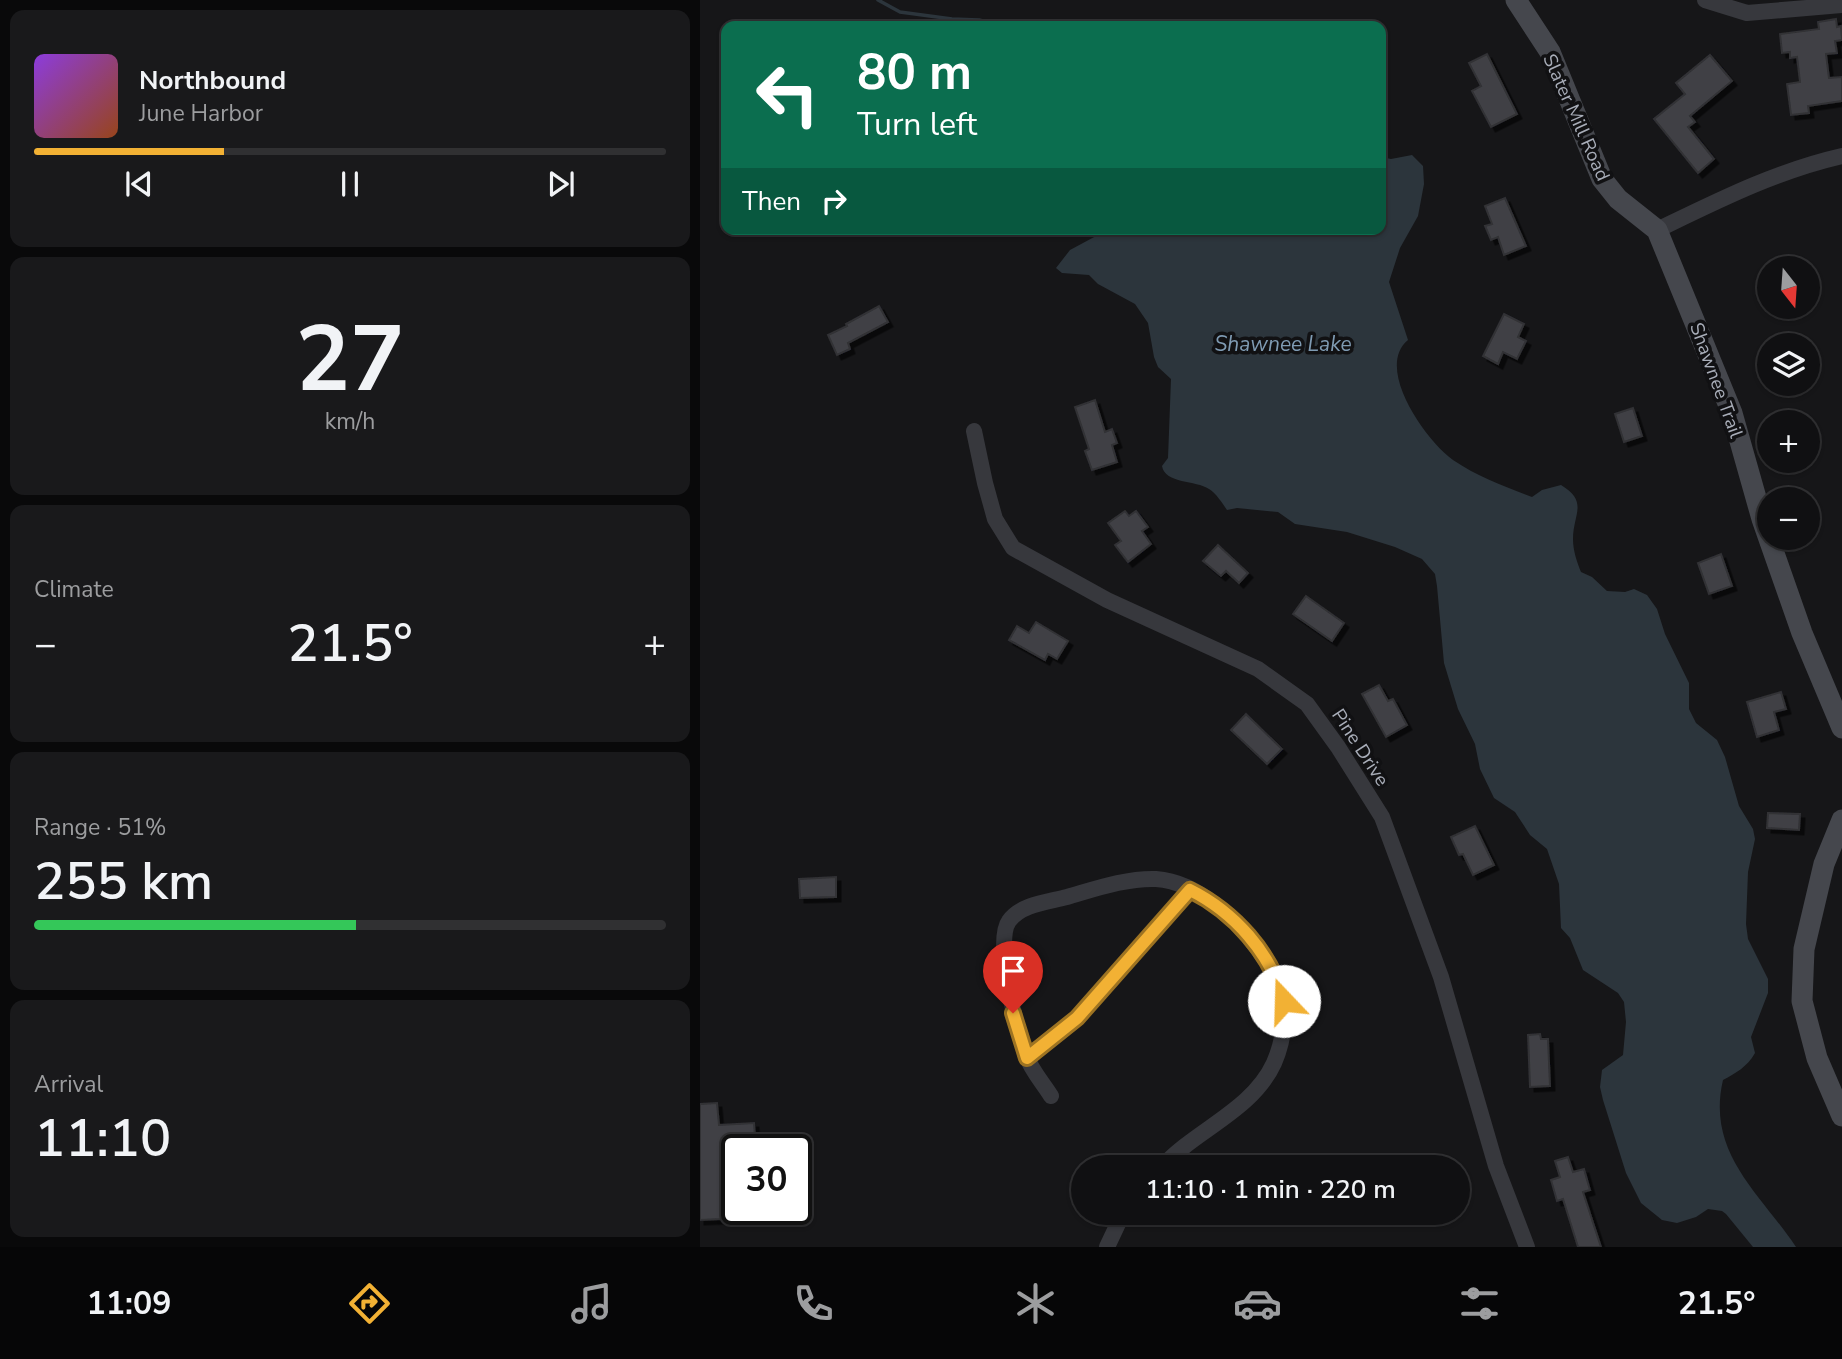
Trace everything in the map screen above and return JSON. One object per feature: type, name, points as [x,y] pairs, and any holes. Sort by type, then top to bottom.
[{"type":"street","name":"Slater Mill Road","points":[[1516,0],[1550,52],[1602,179],[1618,199],[1657,230]]},
{"type":"street","points":[[1705,0],[1747,13],[1842,5]]},
{"type":"street","points":[[1657,230],[1748,186],[1810,163],[1842,156]]},
{"type":"street","name":"Shawnee Trail","points":[[1657,230],[1732,413],[1762,519],[1802,633],[1842,728]]},
{"type":"street","name":"Pine Drive","points":[[974,431],[995,519],[1013,548],[1107,600],[1258,670],[1307,704],[1338,747],[1382,817],[1441,977],[1496,1166],[1527,1247]]},
{"type":"street","points":[[1842,820],[1824,864],[1804,949],[1802,1001],[1818,1058],[1842,1116]]},
{"type":"street","points":[[1051,1096],[1027,1058],[1013,1013],[1003,945],[1008,922],[1023,909],[1137,880],[1156,879],[1190,890],[1228,914],[1251,938],[1278,978],[1284,1001],[1283,1038],[1273,1064],[1261,1084],[1243,1102],[1174,1155]]},
{"type":"street","points":[[1027,1058],[1077,1018],[1190,890]]},
{"type":"street","points":[[1107,1247],[1117,1225]]},
{"type":"water","name":"Shawnee Lake","points":[[1412,155],[1423,166],[1424,184],[1418,216],[1400,248],[1389,282],[1408,340],[1399,352],[1397,368],[1400,385],[1408,403],[1418,421],[1442,451],[1472,471],[1532,497],[1542,490],[1561,485],[1575,497],[1577,509],[1573,543],[1581,572],[1592,577],[1607,591],[1625,592],[1634,589],[1647,595],[1657,609],[1665,634],[1689,683],[1689,709],[1696,723],[1717,740],[1725,757],[1739,806],[1753,829],[1755,839],[1748,872],[1746,924],[1748,939],[1768,979],[1768,993],[1751,1037],[1755,1053],[1745,1066],[1723,1080],[1720,1106],[1722,1129],[1729,1151],[1740,1171],[1796,1247],[1753,1247],[1722,1211],[1708,1209],[1696,1217],[1677,1223],[1662,1220],[1641,1203],[1626,1173],[1600,1087],[1602,1070],[1623,1055],[1626,1022],[1624,1002],[1618,993],[1583,970],[1570,938],[1561,928],[1559,884],[1547,849],[1530,835],[1515,812],[1494,798],[1480,769],[1475,744],[1458,709],[1444,663],[1435,574],[1422,559],[1395,547],[1347,532],[1295,524],[1278,512],[1237,508],[1227,510],[1209,489],[1175,479],[1164,472],[1162,466],[1168,458],[1171,379],[1158,367],[1148,323],[1135,304],[1098,284],[1089,275],[1062,273],[1056,268],[1070,250],[1098,235],[1386,235],[1386,158]]},
{"type":"building","points":[[1836,19],[1837,27],[1841,26],[1842,40],[1835,41],[1837,53],[1826,54],[1829,78],[1842,77],[1842,101],[1808,106],[1809,113],[1791,115],[1787,84],[1800,82],[1797,57],[1790,58],[1790,52],[1782,53],[1780,34],[1819,29],[1818,22]]},
{"type":"building","points":[[1487,54],[1517,114],[1491,127],[1472,91],[1481,86],[1469,63]]},
{"type":"building","points":[[1710,55],[1732,81],[1690,116],[1695,122],[1688,127],[1714,159],[1698,173],[1654,119],[1685,94],[1676,83]]},
{"type":"building","points":[[1505,198],[1526,246],[1504,255],[1498,237],[1491,240],[1485,226],[1492,224],[1485,206]]},
{"type":"building","points":[[879,306],[888,322],[848,343],[850,349],[837,355],[828,335]]},
{"type":"building","points":[[1504,314],[1524,324],[1518,337],[1526,341],[1517,359],[1503,352],[1498,364],[1483,356]]},
{"type":"building","points":[[1095,400],[1105,432],[1112,429],[1117,443],[1112,445],[1117,462],[1092,470],[1085,451],[1089,449],[1075,407]]},
{"type":"building","points":[[1633,408],[1642,436],[1624,442],[1615,414]]},
{"type":"building","points":[[1125,511],[1129,516],[1136,511],[1148,527],[1142,531],[1151,544],[1128,562],[1115,545],[1121,541],[1108,523]]},
{"type":"building","points":[[1218,545],[1248,573],[1239,583],[1226,571],[1221,576],[1203,561]]},
{"type":"building","points":[[1721,554],[1732,586],[1709,594],[1698,563]]},
{"type":"building","points":[[1306,596],[1344,623],[1332,641],[1293,614]]},
{"type":"building","points":[[1036,622],[1068,641],[1057,659],[1048,654],[1045,660],[1009,640],[1017,626],[1029,633]]},
{"type":"building","points":[[1379,685],[1388,701],[1393,699],[1407,725],[1386,737],[1362,694]]},
{"type":"building","points":[[1781,692],[1786,709],[1774,712],[1779,730],[1757,737],[1747,702]]},
{"type":"building","points":[[1246,714],[1282,749],[1267,764],[1231,730]]},
{"type":"building","points":[[1768,813],[1800,814],[1799,830],[1767,828]]},
{"type":"building","points":[[1475,826],[1494,865],[1473,875],[1451,837]]},
{"type":"building","points":[[836,877],[836,897],[800,898],[799,879]]},
{"type":"building","points":[[1540,1034],[1541,1039],[1548,1039],[1550,1086],[1530,1087],[1528,1035]]},
{"type":"building","points":[[717,1103],[719,1125],[754,1123],[755,1134],[721,1134],[721,1219],[700,1220],[700,1104]]},
{"type":"building","points":[[1568,1157],[1573,1172],[1584,1169],[1590,1190],[1583,1192],[1601,1247],[1578,1247],[1563,1199],[1557,1201],[1551,1180],[1560,1177],[1555,1161]]},
{"type":"waterway","points":[[878,0],[900,12],[983,21]]},
{"type":"route","points":[[1013,1013],[1027,1058],[1077,1018],[1190,890],[1228,914],[1251,938],[1278,978],[1284,1001]]}]
